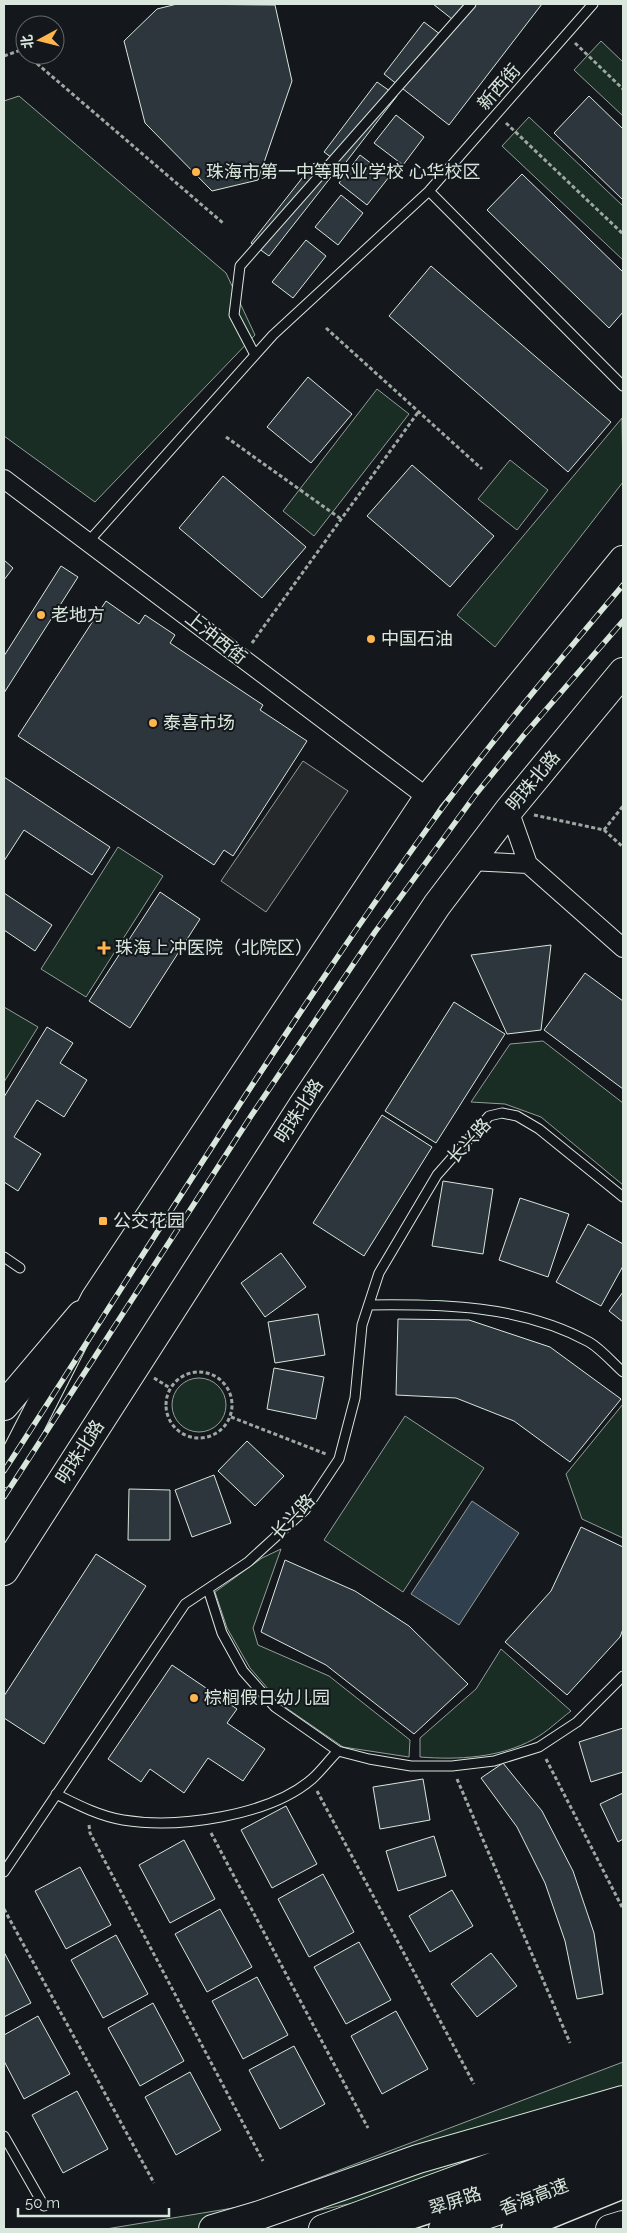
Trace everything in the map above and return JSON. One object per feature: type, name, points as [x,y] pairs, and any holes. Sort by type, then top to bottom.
[{"type":"main road","points":[[4,1473],[17,1452],[95,1299],[428,798],[623,560]]},
{"type":"main road","name":"明珠北路","points":[[4,1571],[303,1105],[469,860],[623,672]]},
{"type":"main road","points":[[4,1406],[95,1299]]},
{"type":"main road","points":[[213,2229],[418,2159],[623,2100]]},
{"type":"main road","points":[[323,2229],[623,2120]]},
{"type":"main road","name":"翠屏路","points":[[371,2229],[518,2180],[623,2140]]},
{"type":"main road","name":"香海高速","points":[[444,2229],[542,2196],[623,2161]]},
{"type":"main road","points":[[515,2229],[623,2185]]},
{"type":"main road","points":[[610,2229],[623,2225]]},
{"type":"street","name":"上沖西街","points":[[4,479],[428,798]]},
{"type":"street","points":[[509,810],[528,864],[623,948]]},
{"type":"street","points":[[469,860],[528,864]]},
{"type":"lane","points":[[255,355],[234,315],[240,266],[471,4]]},
{"type":"lane","name":"新西街","points":[[89,542],[273,335],[429,191],[593,4]]},
{"type":"lane","points":[[429,191],[623,386]]},
{"type":"lane","name":"长兴路","points":[[4,1872],[185,1604],[248,1562],[305,1510],[339,1459],[355,1398],[362,1325],[380,1273],[438,1175],[489,1116],[502,1113],[517,1116],[539,1129],[623,1197]]},
{"type":"lane","points":[[4,1257],[20,1268]]},
{"type":"lane","points":[[369,1305],[427,1304],[482,1308],[541,1322],[590,1342],[623,1372]]},
{"type":"lane","points":[[208,1589],[222,1633],[243,1671],[275,1707],[338,1751],[410,1766],[452,1766],[494,1761],[539,1747],[577,1722],[623,1676]]},
{"type":"lane","points":[[56,1794],[88,1811],[123,1820],[152,1822],[204,1820],[247,1811],[282,1797],[311,1780],[338,1751]]},
{"type":"lane","points":[[4,2136],[44,2206]]},
{"type":"path","points":[[566,34],[623,89]]},
{"type":"path","points":[[39,65],[223,223]]},
{"type":"path","points":[[497,114],[623,234]]},
{"type":"path","points":[[326,328],[482,469]]},
{"type":"path","points":[[241,658],[419,411]]},
{"type":"path","points":[[226,437],[341,519]]},
{"type":"path","points":[[604,830],[623,806]]},
{"type":"path","points":[[509,810],[604,830],[623,847]]},
{"type":"path","points":[[197,1371],[208,1372],[226,1384],[231,1394],[233,1406],[231,1417],[217,1434],[195,1439],[175,1429],[169,1420],[166,1398],[170,1388],[182,1376],[197,1371]]},
{"type":"path","points":[[231,1417],[339,1459]]},
{"type":"path","points":[[539,1747],[623,1909]]},
{"type":"path","points":[[452,1766],[570,2043]]},
{"type":"path","points":[[311,1780],[474,2084]]},
{"type":"path","points":[[88,1811],[90,1833],[263,2161]]},
{"type":"path","points":[[204,1820],[368,2128]]},
{"type":"path","points":[[4,1909],[154,2183]]},
{"type":"green space","points":[[601,41],[623,62],[623,116],[574,70]]},
{"type":"green space","points":[[19,96],[226,273],[255,335],[95,502],[4,436],[4,101]]},
{"type":"green space","points":[[529,117],[623,206],[623,260],[502,146]]},
{"type":"green space","points":[[377,389],[409,414],[314,536],[283,511]]},
{"type":"green space","points":[[622,418],[623,482],[495,647],[457,615]]},
{"type":"green space","points":[[510,460],[548,490],[517,530],[478,499]]},
{"type":"green space","points":[[118,847],[163,876],[86,997],[41,969]]},
{"type":"green space","points":[[4,1007],[38,1027],[4,1082]]},
{"type":"green space","points":[[543,1041],[623,1103],[623,1185],[541,1117],[505,1104],[471,1102],[510,1044]]},
{"type":"green space","points":[[199,1378],[209,1380],[218,1386],[224,1395],[226,1405],[224,1415],[218,1424],[209,1430],[199,1432],[189,1430],[180,1424],[174,1415],[172,1405],[174,1395],[180,1386],[189,1380]]},
{"type":"green space","points":[[623,1404],[623,1538],[582,1519],[566,1474]]},
{"type":"green space","points":[[405,1416],[484,1468],[403,1592],[324,1540]]},
{"type":"green space","points":[[281,1549],[253,1628],[258,1645],[329,1676],[410,1740],[409,1757],[343,1747],[282,1705],[250,1668],[227,1628],[215,1592],[262,1558]]},
{"type":"green space","points":[[501,1649],[571,1711],[539,1736],[507,1750],[464,1758],[420,1757],[420,1738],[476,1689]]},
{"type":"green space","points":[[623,2062],[623,2115],[424,2188],[231,2229],[106,2229],[245,2206]]},
{"type":"shaded area","points":[[303,761],[348,791],[266,912],[221,881]]},
{"type":"water","points":[[472,1501],[519,1533],[459,1625],[411,1594]]},
{"type":"building","points":[[177,4],[275,5],[292,81],[258,180],[212,191],[145,123],[124,41],[157,9]]},
{"type":"building","points":[[433,4],[542,4],[449,125],[384,74],[424,22],[445,38],[457,23]]},
{"type":"building","points":[[377,82],[397,96],[343,166],[324,152]]},
{"type":"building","points":[[589,96],[623,129],[623,200],[554,133]]},
{"type":"building","points":[[396,115],[424,137],[403,165],[374,143]]},
{"type":"building","points":[[360,155],[389,177],[367,205],[339,183]]},
{"type":"building","points":[[314,163],[331,177],[269,256],[251,243]]},
{"type":"building","points":[[522,174],[623,272],[623,312],[609,328],[487,210]]},
{"type":"building","points":[[341,195],[363,213],[338,245],[315,227]]},
{"type":"building","points":[[306,240],[326,256],[293,298],[272,282]]},
{"type":"building","points":[[431,266],[611,422],[568,472],[389,316]]},
{"type":"building","points":[[308,377],[352,414],[311,463],[267,427]]},
{"type":"building","points":[[412,465],[494,536],[450,587],[367,516]]},
{"type":"building","points":[[223,476],[306,547],[262,598],[179,528]]},
{"type":"building","points":[[4,560],[13,568],[4,580]]},
{"type":"building","points":[[61,566],[78,577],[4,693],[4,656]]},
{"type":"building","name":"泰喜市场","points":[[106,601],[139,624],[145,615],[175,635],[170,643],[263,705],[260,710],[307,741],[233,856],[224,850],[214,865],[18,736]]},
{"type":"building","points":[[4,777],[110,847],[92,875],[24,830],[4,861]]},
{"type":"building","points":[[160,892],[200,919],[130,1028],[89,1001]]},
{"type":"building","points":[[4,893],[52,925],[35,951],[4,930]]},
{"type":"building","points":[[551,945],[541,1030],[507,1034],[471,955]]},
{"type":"building","points":[[585,973],[623,1001],[623,1089],[544,1030]]},
{"type":"building","points":[[454,1002],[505,1034],[436,1143],[385,1111]]},
{"type":"building","points":[[47,1027],[73,1043],[60,1063],[87,1080],[64,1117],[37,1100],[14,1137],[41,1154],[18,1191],[4,1182],[4,1097]]},
{"type":"building","points":[[382,1115],[432,1147],[364,1256],[313,1223]]},
{"type":"building","points":[[443,1181],[493,1189],[483,1254],[432,1246]]},
{"type":"building","points":[[520,1198],[569,1214],[548,1277],[499,1260]]},
{"type":"building","points":[[588,1224],[623,1244],[623,1266],[601,1306],[556,1282]]},
{"type":"building","points":[[281,1253],[306,1287],[265,1317],[241,1283]]},
{"type":"building","points":[[623,1292],[623,1322],[609,1311]]},
{"type":"building","points":[[318,1314],[325,1355],[275,1363],[268,1322]]},
{"type":"building","points":[[398,1319],[469,1320],[550,1347],[621,1399],[570,1462],[514,1421],[456,1398],[396,1395]]},
{"type":"building","points":[[274,1368],[324,1377],[316,1419],[267,1409]]},
{"type":"building","points":[[247,1441],[284,1476],[255,1506],[218,1471]]},
{"type":"building","points":[[214,1475],[231,1523],[192,1537],[175,1490]]},
{"type":"building","points":[[129,1489],[170,1490],[170,1540],[128,1540]]},
{"type":"building","points":[[581,1527],[623,1547],[623,1629],[620,1637],[567,1695],[505,1642],[551,1591]]},
{"type":"building","points":[[96,1554],[146,1586],[44,1744],[4,1718],[4,1696]]},
{"type":"building","points":[[285,1560],[355,1591],[409,1626],[468,1684],[414,1734],[326,1665],[261,1632]]},
{"type":"building","points":[[172,1665],[237,1709],[227,1723],[265,1749],[243,1781],[208,1758],[184,1793],[150,1769],[141,1782],[108,1759]]},
{"type":"building","points":[[623,1728],[623,1772],[591,1782],[579,1742]]},
{"type":"building","points":[[503,1763],[542,1811],[573,1871],[594,1933],[603,1994],[577,1999],[565,1941],[545,1883],[517,1827],[481,1778]]},
{"type":"building","points":[[423,1779],[430,1820],[380,1829],[373,1787]]},
{"type":"building","points":[[623,1793],[623,1839],[618,1842],[600,1804]]},
{"type":"building","points":[[286,1806],[317,1864],[272,1888],[241,1830]]},
{"type":"building","points":[[434,1836],[446,1876],[398,1891],[386,1851]]},
{"type":"building","points":[[184,1840],[215,1899],[170,1923],[139,1865]]},
{"type":"building","points":[[80,1867],[111,1925],[66,1949],[35,1891]]},
{"type":"building","points":[[323,1874],[354,1932],[309,1957],[278,1899]]},
{"type":"building","points":[[452,1890],[473,1926],[430,1952],[409,1916]]},
{"type":"building","points":[[220,1909],[252,1967],[207,1992],[175,1934]]},
{"type":"building","points":[[116,1935],[148,1994],[103,2018],[71,1960]]},
{"type":"building","points":[[359,1942],[391,2000],[346,2024],[314,1967]]},
{"type":"building","points":[[4,1952],[31,2003],[4,2017]]},
{"type":"building","points":[[491,1953],[517,1986],[477,2017],[451,1984]]},
{"type":"building","points":[[257,1977],[288,2035],[243,2059],[212,2001]]},
{"type":"building","points":[[153,2003],[184,2061],[140,2086],[108,2028]]},
{"type":"building","points":[[396,2011],[428,2069],[382,2094],[351,2036]]},
{"type":"building","points":[[38,2016],[70,2074],[24,2099],[4,2061],[4,2035]]},
{"type":"building","points":[[294,2046],[325,2104],[280,2129],[249,2070]]},
{"type":"building","points":[[190,2072],[221,2130],[176,2155],[145,2097]]},
{"type":"building","points":[[77,2091],[108,2149],[63,2173],[32,2115]]},
{"type":"railway","points":[[4,1471],[267,1062],[376,901],[478,761],[623,585]]},
{"type":"railway","points":[[4,1497],[251,1116],[375,932],[476,794],[524,735],[623,621]]},
{"type":"place","name":"珠海市第一中等职业学校 心华校区","points":[[196,172]]},
{"type":"place","name":"老地方","points":[[41,615]]},
{"type":"place","name":"中国石油","points":[[371,639]]},
{"type":"place","name":"泰喜市场","points":[[153,723]]},
{"type":"place","name":"珠海上冲医院（北院区）","points":[[104,948]]},
{"type":"place","name":"公交花园","points":[[103,1221]]},
{"type":"place","name":"棕榈假日幼儿园","points":[[194,1698]]}]
